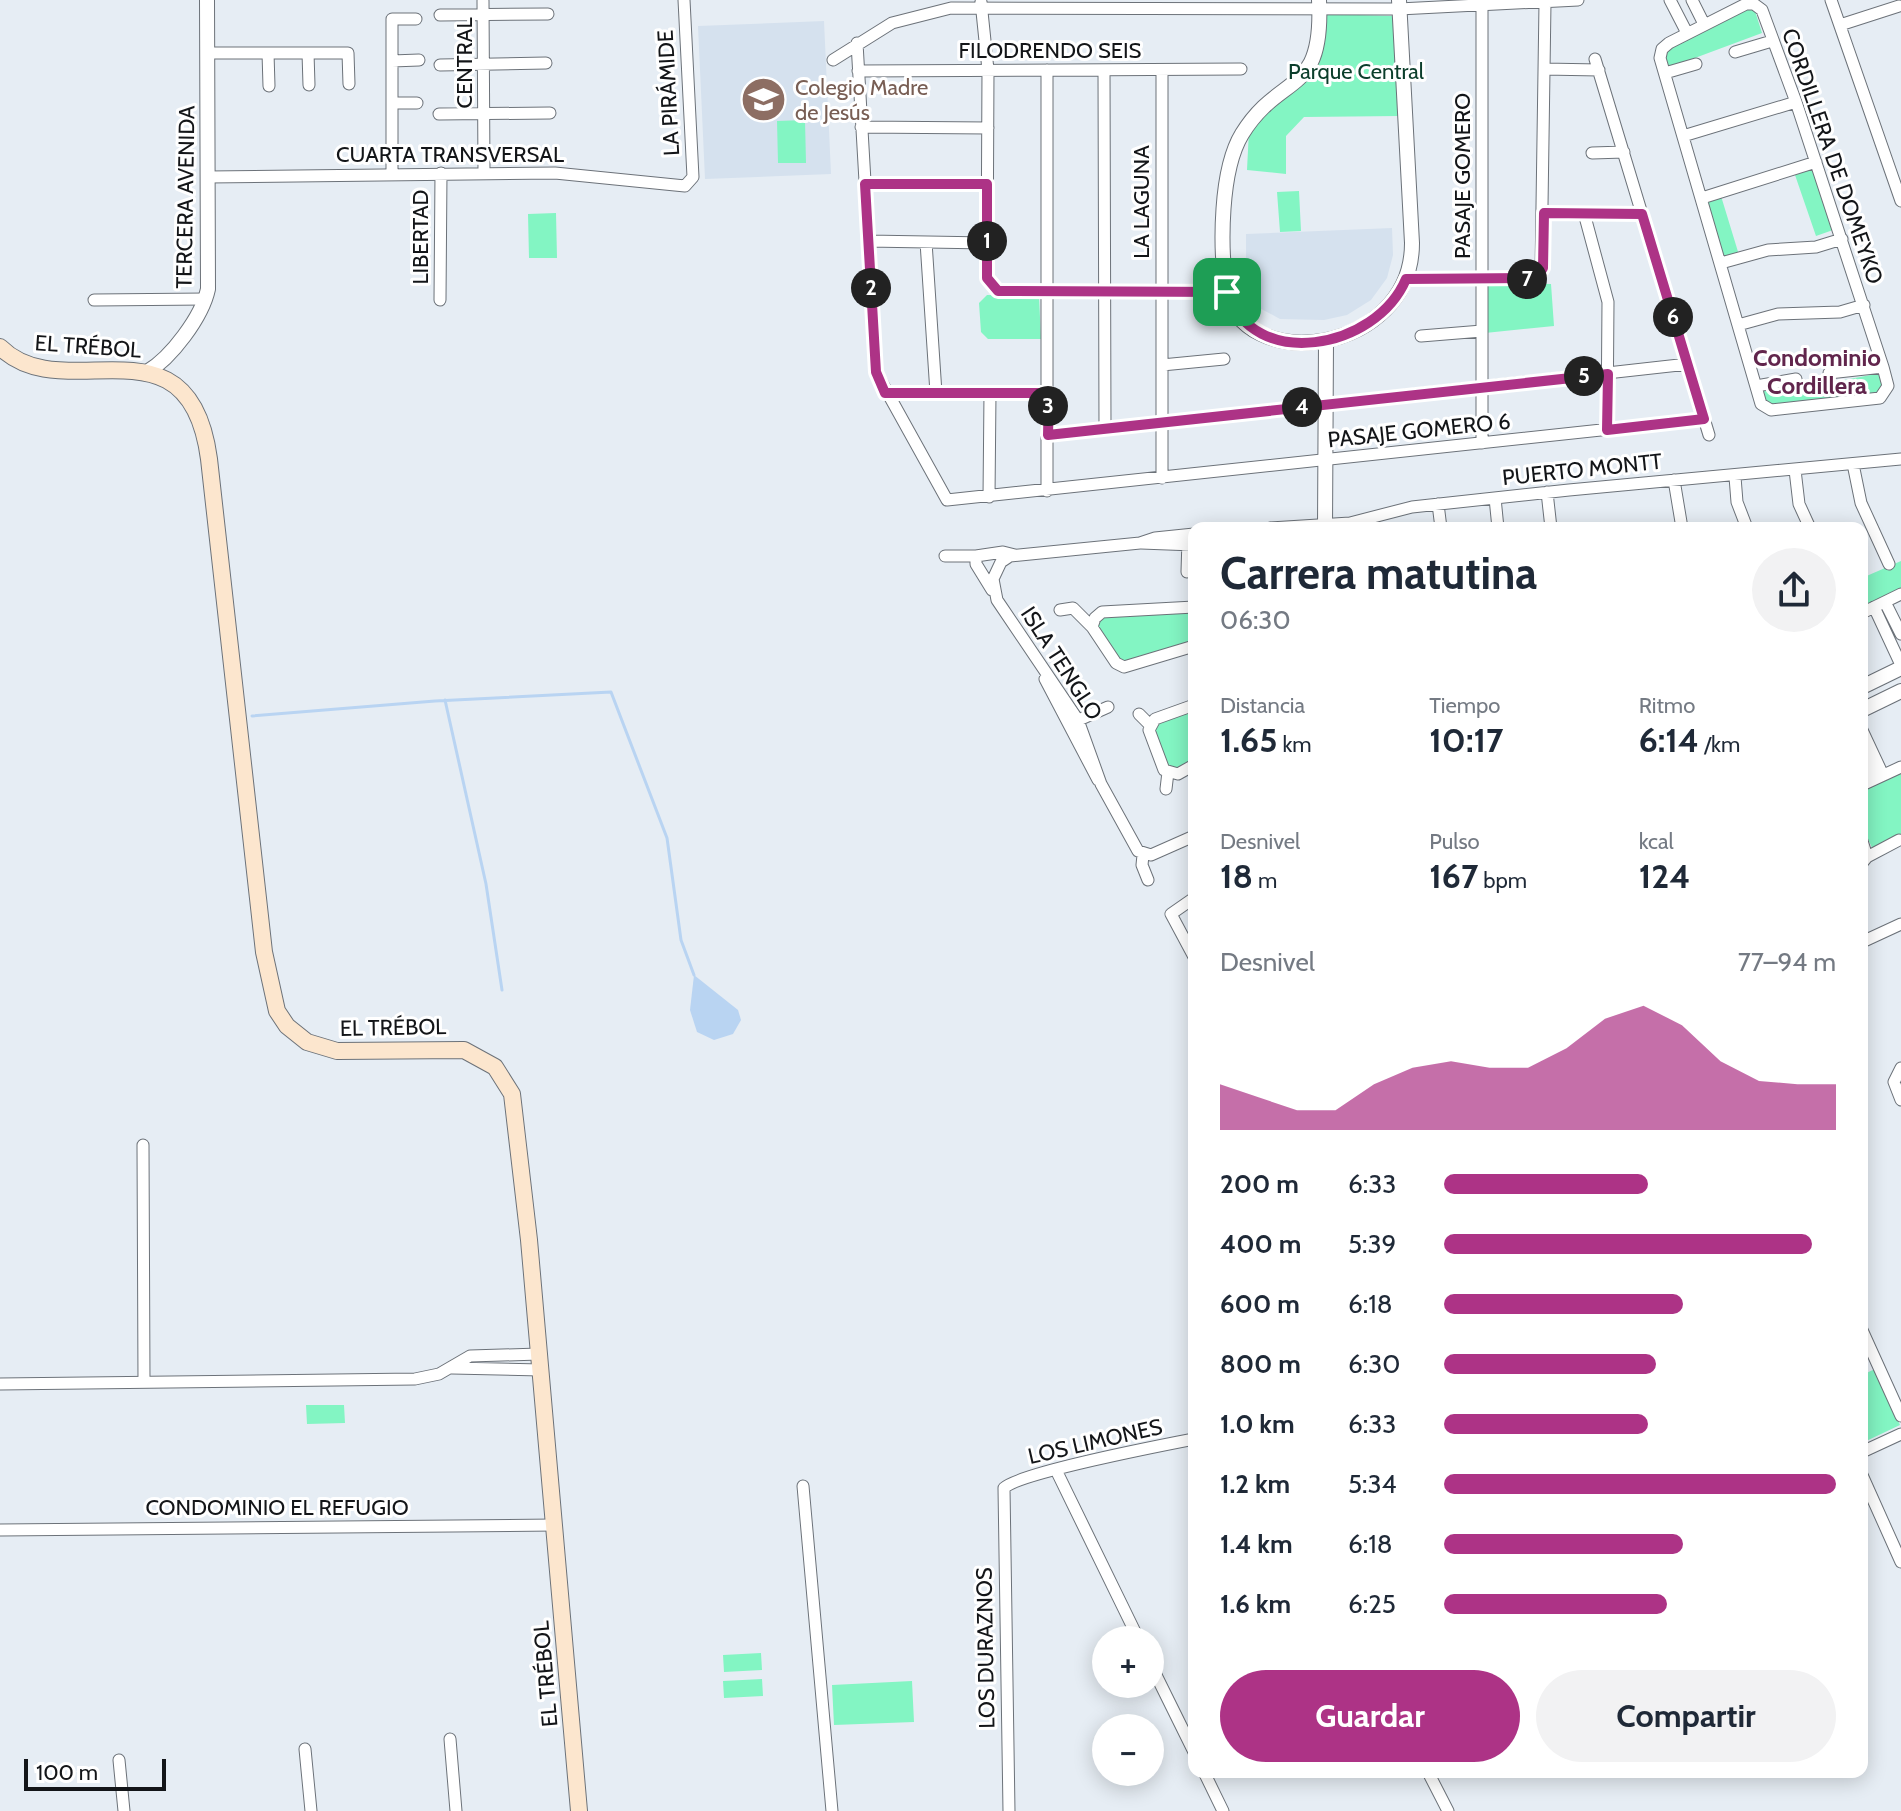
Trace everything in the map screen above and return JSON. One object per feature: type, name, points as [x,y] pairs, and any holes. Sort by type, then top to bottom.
[{"type":"main road","name":"EL TRÉBOL","points":[[0,347],[17,361],[36,367],[147,372],[166,380],[190,403],[206,439],[272,1000],[287,1026],[317,1046],[337,1051],[456,1048],[482,1057],[504,1077],[516,1107],[579,1811]]},
{"type":"street","name":"TERCERA AVENIDA","points":[[147,372],[173,347],[206,299],[207,0]]},
{"type":"street","name":"LA PIRÁMIDE","points":[[684,0],[693,177],[690,183]]},
{"type":"street","points":[[833,60],[892,23],[920,14],[981,4],[1482,6],[1578,0]]},
{"type":"street","points":[[1670,0],[1687,33]]},
{"type":"street","points":[[1692,0],[1704,24]]},
{"type":"street","points":[[1831,0],[1897,179],[1901,201]]},
{"type":"street","name":"CENTRAL","points":[[483,1],[484,173]]},
{"type":"street","points":[[1406,279],[1531,279],[1539,276],[1543,268],[1545,3]]},
{"type":"street","points":[[981,4],[988,70],[987,243],[990,286],[998,291],[1227,292]]},
{"type":"street","name":"CORDILLERA DE DOMEYKO","points":[[1665,73],[1660,58],[1662,49],[1742,5],[1754,4],[1762,10],[1796,102],[1883,367]]},
{"type":"street","points":[[1319,5],[1320,38],[1310,64],[1294,85],[1252,120],[1232,156],[1226,185],[1227,292],[1238,314],[1259,332],[1280,339],[1326,341],[1353,334],[1371,324],[1393,303],[1406,279],[1412,248],[1399,5]]},
{"type":"street","name":"PASAJE GOMERO","points":[[1482,6],[1482,443]]},
{"type":"street","points":[[1840,25],[1899,6]]},
{"type":"street","points":[[440,15],[548,14]]},
{"type":"street","points":[[392,174],[392,19],[416,19]]},
{"type":"street","points":[[1735,52],[1772,41]]},
{"type":"street","points":[[857,43],[876,372],[885,393],[1049,393]]},
{"type":"street","points":[[207,53],[348,53],[349,84]]},
{"type":"street","points":[[268,53],[269,86]]},
{"type":"street","points":[[308,53],[309,85]]},
{"type":"street","points":[[392,61],[419,60]]},
{"type":"street","points":[[440,65],[546,63]]},
{"type":"street","points":[[1696,64],[1665,73],[1761,404],[1771,410],[1880,398],[1888,386],[1883,367],[1829,373]]},
{"type":"street","points":[[1544,69],[1597,65],[1709,435]]},
{"type":"street","name":"FILODRENDO SEIS","points":[[858,71],[1241,69]]},
{"type":"street","points":[[1047,70],[1047,491]]},
{"type":"street","points":[[1104,70],[1105,428]]},
{"type":"street","name":"LA LAGUNA","points":[[1162,70],[1162,478]]},
{"type":"street","points":[[1683,136],[1796,102]]},
{"type":"street","points":[[392,103],[417,103]]},
{"type":"street","points":[[439,114],[550,113]]},
{"type":"street","points":[[861,127],[988,128]]},
{"type":"street","points":[[1592,153],[1624,152]]},
{"type":"street","points":[[1702,198],[1816,162]]},
{"type":"street","name":"LIBERTAD","points":[[440,300],[441,173]]},
{"type":"street","name":"CUARTA TRANSVERSAL","points":[[208,177],[568,173],[683,186],[690,183]]},
{"type":"street","points":[[865,184],[987,184]]},
{"type":"street","points":[[1544,213],[1642,214]]},
{"type":"street","points":[[1584,213],[1607,296],[1607,430]]},
{"type":"street","points":[[1721,263],[1768,250],[1816,247],[1842,239]]},
{"type":"street","points":[[868,241],[987,243]]},
{"type":"street","points":[[926,242],[936,393]]},
{"type":"street","points":[[94,300],[206,299]]},
{"type":"street","points":[[1738,325],[1778,314],[1840,312],[1864,305]]},
{"type":"street","points":[[1421,336],[1482,331]]},
{"type":"street","points":[[1325,522],[1326,341]]},
{"type":"street","points":[[1162,365],[1224,359]]},
{"type":"street","points":[[1048,435],[1688,364]]},
{"type":"street","points":[[1756,386],[1796,379]]},
{"type":"street","name":"PASAJE GOMERO 6","points":[[885,393],[947,500],[1704,419]]},
{"type":"street","points":[[989,497],[990,393]]},
{"type":"street","name":"PUERTO MONTT","points":[[1353,522],[1401,508],[1901,459]]},
{"type":"street","points":[[1853,464],[1861,503],[1889,564]]},
{"type":"street","points":[[1795,470],[1799,504],[1807,522]]},
{"type":"street","points":[[1735,477],[1738,508],[1744,522]]},
{"type":"street","points":[[1674,480],[1681,522]]},
{"type":"street","points":[[1547,492],[1550,522]]},
{"type":"street","points":[[1495,498],[1497,522]]},
{"type":"street","points":[[1438,504],[1440,522]]},
{"type":"street","points":[[945,556],[1003,552],[1016,555],[1188,540]]},
{"type":"street","name":"ISLA TENGLO","points":[[1016,555],[996,569],[994,594],[1073,722],[1101,784],[1147,855]]},
{"type":"street","points":[[976,556],[976,564],[994,594]]},
{"type":"street","points":[[1187,572],[1188,564]]},
{"type":"street","points":[[1868,610],[1901,594]]},
{"type":"street","points":[[1880,604],[1901,634]]},
{"type":"street","points":[[1868,684],[1901,667],[1880,604]]},
{"type":"street","points":[[1060,610],[1070,607],[1081,612],[1102,612],[1188,607]]},
{"type":"street","points":[[1081,612],[1125,672],[1188,648]]},
{"type":"street","points":[[1092,627],[1095,618],[1102,612]]},
{"type":"street","points":[[1868,707],[1901,691]]},
{"type":"street","points":[[1073,722],[1108,707]]},
{"type":"street","points":[[1150,725],[1159,716],[1188,707]]},
{"type":"street","points":[[1139,714],[1150,725],[1161,767],[1178,774],[1188,768]]},
{"type":"street","points":[[1868,748],[1878,777]]},
{"type":"street","points":[[1868,762],[1878,777]]},
{"type":"street","points":[[1868,782],[1901,767]]},
{"type":"street","points":[[1166,789],[1168,772]]},
{"type":"street","points":[[1148,880],[1142,865],[1147,855],[1188,838]]},
{"type":"street","points":[[1868,858],[1899,840]]},
{"type":"street","points":[[1188,902],[1172,911],[1188,944]]},
{"type":"street","points":[[1868,939],[1901,924]]},
{"type":"street","points":[[1901,1068],[1894,1082],[1901,1100]]},
{"type":"street","points":[[143,1145],[144,1382]]},
{"type":"street","points":[[1868,1343],[1901,1416]]},
{"type":"street","points":[[0,1384],[415,1379],[452,1368],[477,1354],[540,1362]]},
{"type":"street","points":[[1868,1449],[1901,1434]]},
{"type":"street","name":"LOS LIMONES","points":[[1005,1485],[1056,1470],[1188,1440]]},
{"type":"street","points":[[1056,1470],[1132,1626]]},
{"type":"street","name":"LOS DURAZNOS","points":[[1005,1485],[1004,1637],[1009,1811]]},
{"type":"street","points":[[803,1486],[832,1811]]},
{"type":"street","points":[[1868,1488],[1901,1562]]},
{"type":"street","name":"CONDOMINIO EL REFUGIO","points":[[0,1530],[555,1525]]},
{"type":"street","points":[[1164,1691],[1188,1740]]},
{"type":"street","points":[[450,1739],[456,1811]]},
{"type":"street","points":[[305,1749],[311,1811]]},
{"type":"street","points":[[119,1760],[124,1811]]},
{"type":"street","points":[[1207,1778],[1223,1811]]},
{"type":"street","points":[[1431,1778],[1448,1811]]},
{"type":"shaded area","name":"Colegio Madre de Jesús","points":[[824,21],[831,174],[705,179],[698,26]]},
{"type":"shaded area","points":[[1392,228],[1393,255],[1387,278],[1371,300],[1347,315],[1324,320],[1280,319],[1256,306],[1246,288],[1246,234]]},
{"type":"green space","points":[[1744,7],[1755,11],[1762,33],[1668,68],[1665,58],[1668,50]]},
{"type":"green space","name":"Parque Central","points":[[1323,14],[1394,16],[1399,116],[1304,117],[1286,136],[1286,174],[1247,170],[1249,130],[1311,70],[1321,38]]},
{"type":"green space","points":[[805,120],[806,163],[778,163],[777,121]]},
{"type":"green space","points":[[1812,169],[1833,230],[1816,236],[1795,175]]},
{"type":"green space","points":[[1299,191],[1301,231],[1280,232],[1277,192]]},
{"type":"green space","points":[[1721,196],[1739,255],[1723,257],[1707,204],[1708,199]]},
{"type":"green space","points":[[556,213],[557,258],[529,258],[528,214]]},
{"type":"green space","points":[[1494,283],[1551,284],[1554,326],[1485,333],[1485,287]]},
{"type":"green space","points":[[987,295],[1039,296],[1041,339],[988,339],[981,332],[979,303]]},
{"type":"green space","points":[[1881,373],[1885,386],[1882,393],[1766,406],[1760,388],[1839,381]]},
{"type":"green space","points":[[1901,561],[1901,588],[1868,604],[1868,575]]},
{"type":"green space","points":[[1187,611],[1188,645],[1121,664],[1096,623],[1103,616]]},
{"type":"green space","points":[[1188,711],[1188,762],[1177,768],[1167,766],[1154,733],[1155,724]]},
{"type":"green space","points":[[1901,771],[1901,835],[1873,850],[1868,839],[1868,787]]},
{"type":"green space","points":[[1875,1369],[1900,1425],[1868,1440],[1868,1372]]},
{"type":"green space","points":[[306,1405],[344,1405],[345,1423],[307,1424]]},
{"type":"green space","points":[[761,1653],[762,1670],[724,1672],[723,1655]]},
{"type":"green space","points":[[762,1679],[763,1696],[724,1698],[723,1681]]},
{"type":"green space","points":[[912,1681],[914,1722],[834,1725],[832,1685]]},
{"type":"water","points":[[694,975],[738,1010],[741,1020],[733,1034],[714,1040],[697,1032],[690,1010]]},
{"type":"waterway","points":[[252,716],[435,701],[611,692],[667,838],[681,940],[694,975]]},
{"type":"waterway","points":[[445,700],[486,884],[502,990]]},
{"type":"place","name":"Colegio Madre de Jesús","points":[[764,100]]},
{"type":"district","name":"Condominio Cordillera","points":[[1817,372]]},
{"type":"route","points":[[865,184],[987,184],[987,278],[990,286],[998,291],[1227,292],[1242,319],[1265,335],[1280,339],[1326,341],[1359,332],[1371,324],[1397,298],[1406,279],[1537,278],[1543,268],[1544,213],[1642,214],[1704,419],[1607,430],[1608,374],[1048,435],[1049,393],[885,393],[876,372],[865,184]]}]
